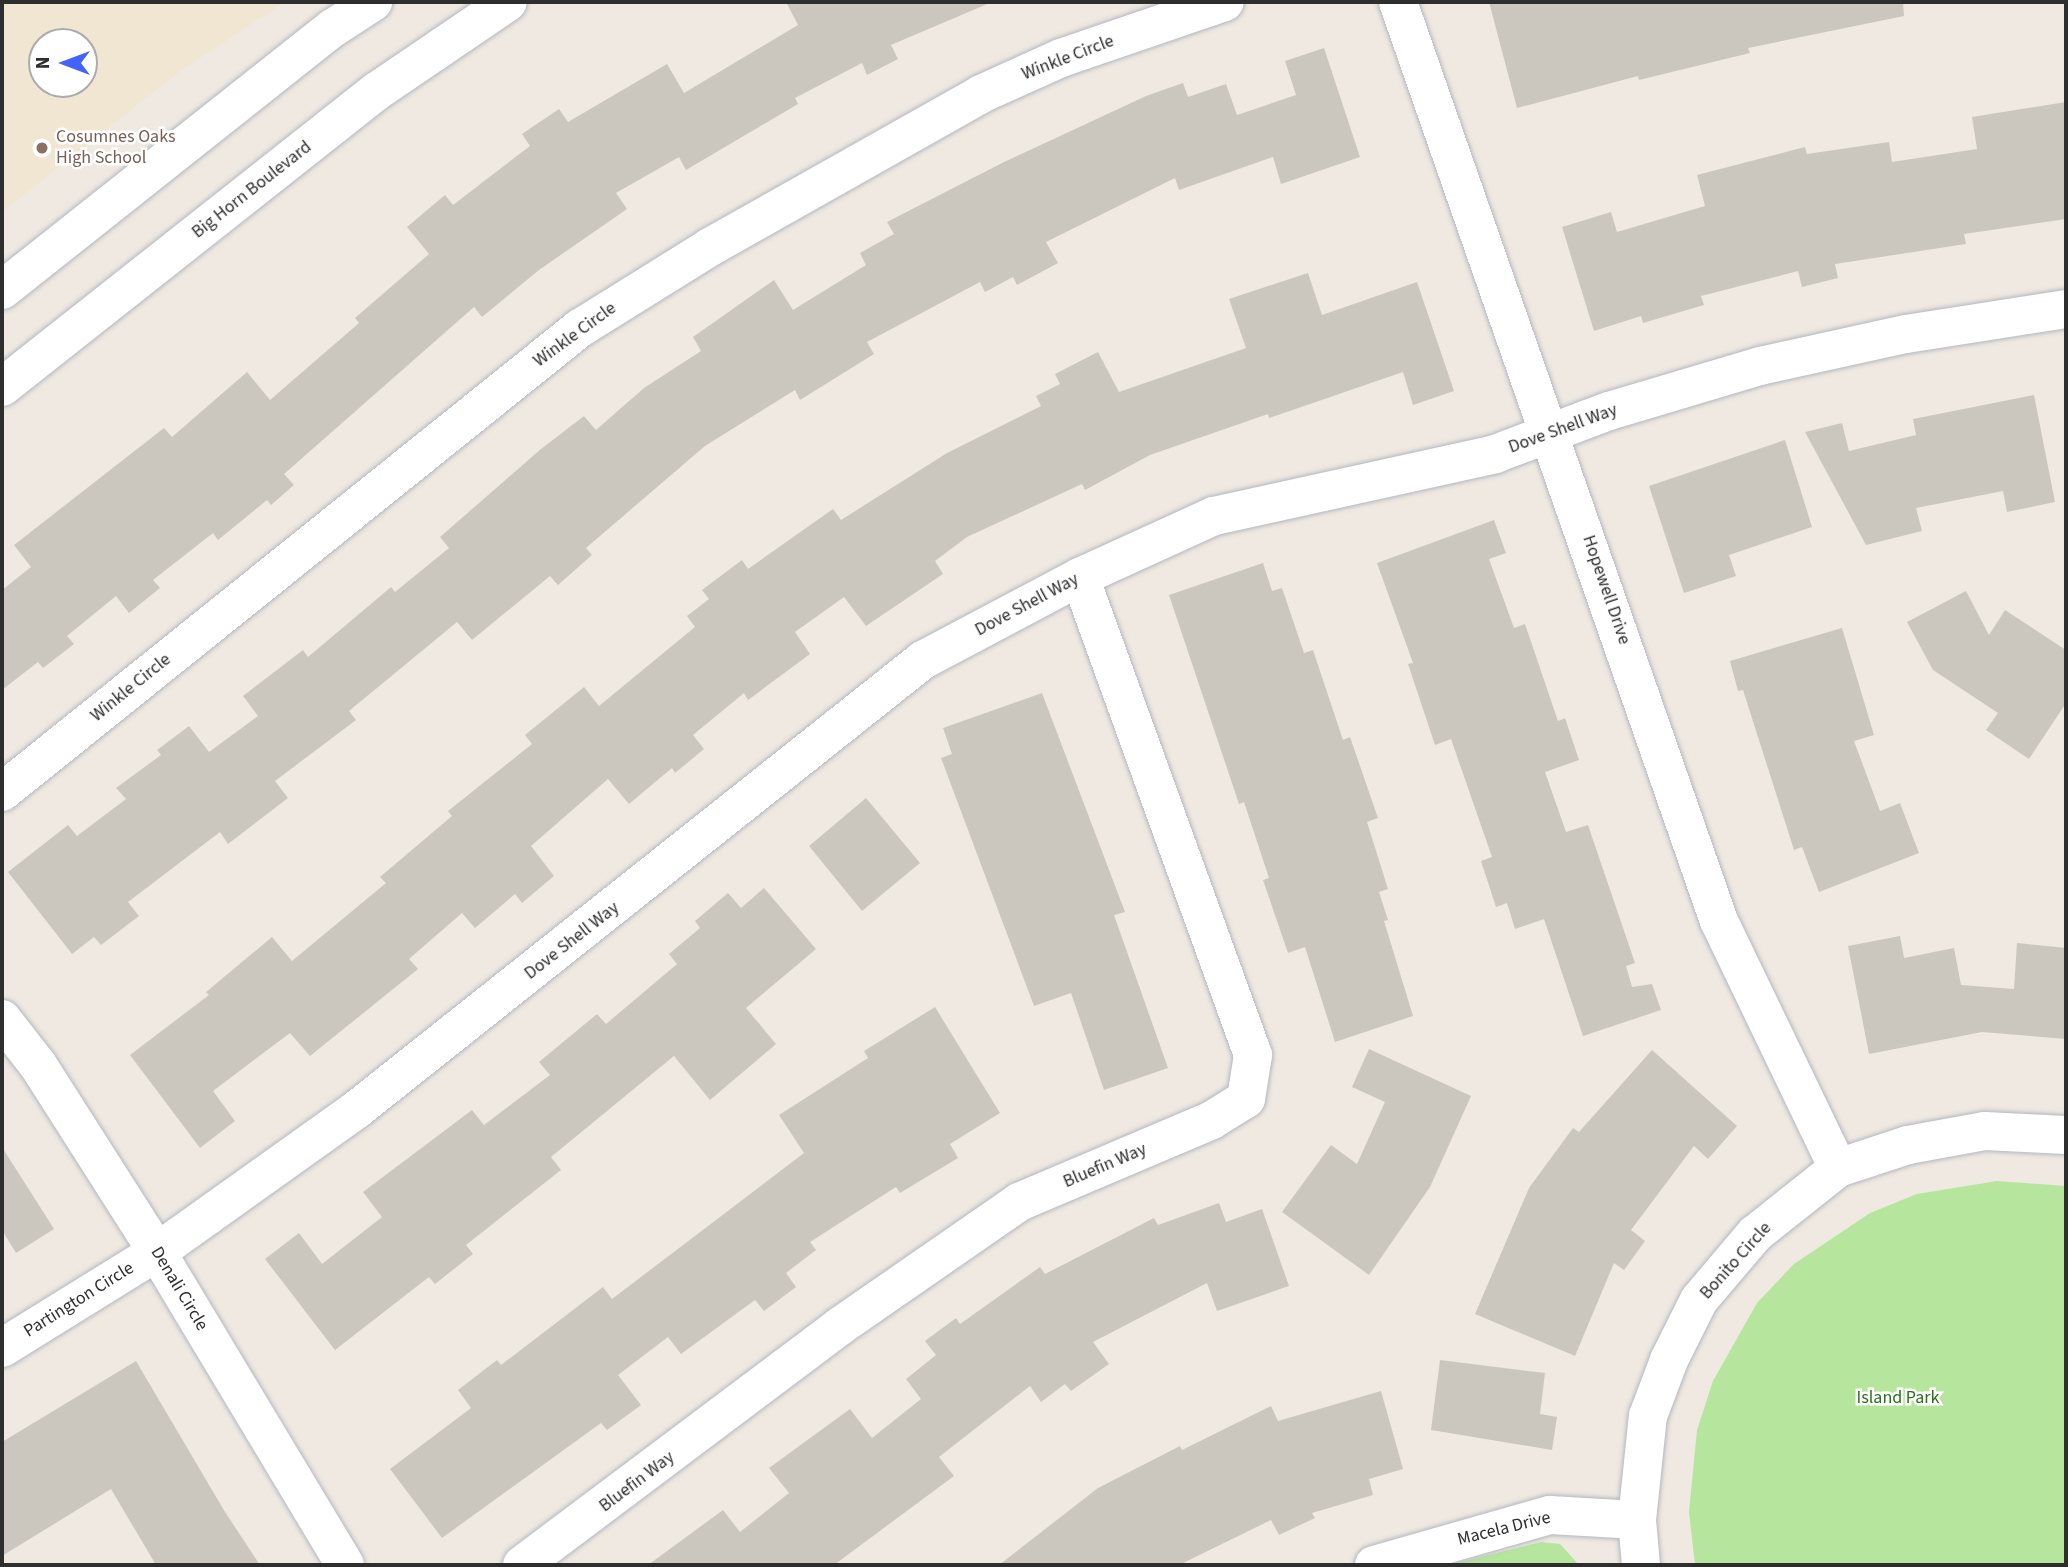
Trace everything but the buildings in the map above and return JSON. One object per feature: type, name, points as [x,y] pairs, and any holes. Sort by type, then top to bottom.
[{"type":"street","points":[[2,290],[333,28],[373,2]]},
{"type":"street","name":"Big Horn Boulevard","points":[[2,387],[377,91],[508,2]]},
{"type":"street","name":"Winkle Circle","points":[[2,792],[580,328],[710,247],[981,94],[1061,58],[1225,2]]},
{"type":"street","name":"Hopewell Drive","points":[[1398,2],[1552,432],[1719,921],[1838,1168]]},
{"type":"street","name":"Dove Shell Way","points":[[157,1252],[356,1110],[923,660],[1080,577],[1214,516],[1495,454],[1552,432],[1760,366],[1906,334],[2066,309]]},
{"type":"street","name":"Bluefin Way","points":[[522,1565],[840,1326],[1019,1202],[1212,1120],[1246,1099],[1253,1055],[1080,577]]},
{"type":"street","name":"Denali Circle","points":[[2,1019],[38,1065],[157,1252],[345,1565]]},
{"type":"street","name":"Bonito Circle","points":[[1642,1565],[1637,1520],[1648,1416],[1669,1360],[1699,1300],[1755,1234],[1838,1168],[1908,1145],[1985,1131],[2066,1135]]},
{"type":"street","name":"Partington Circle","points":[[2,1348],[157,1252]]},
{"type":"street","name":"Macela Drive","points":[[1374,1565],[1550,1515],[1637,1520]]},
{"type":"shaded area","name":"Cosumnes Oaks High School","points":[[2,2],[285,2],[179,72],[2,212]]},
{"type":"green space","name":"Island Park","points":[[1997,1181],[2066,1186],[2066,1565],[1695,1565],[1689,1512],[1697,1430],[1713,1381],[1757,1303],[1794,1264],[1870,1213],[1917,1194]]},
{"type":"green space","points":[[1541,1542],[1560,1544],[1579,1565],[1448,1565]]},
{"type":"place","name":"Cosumnes Oaks High School","points":[[42,148]]}]
